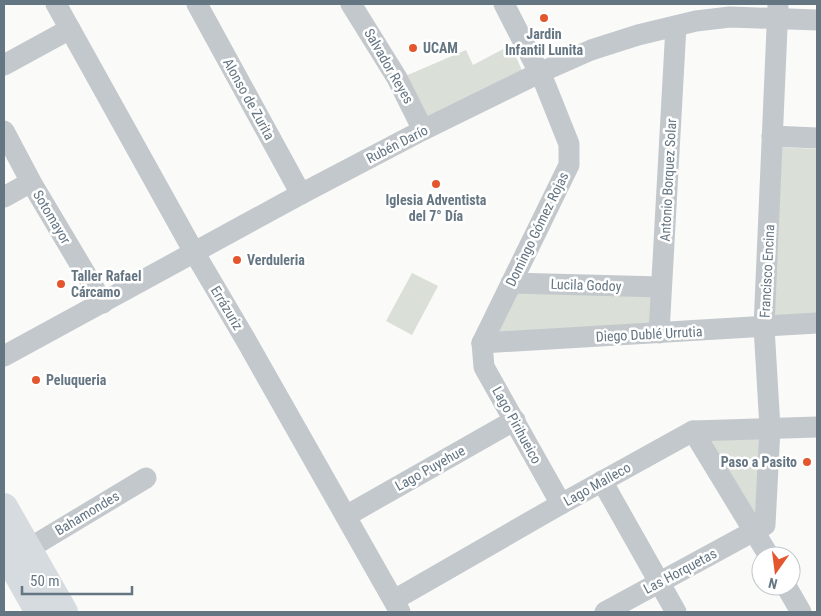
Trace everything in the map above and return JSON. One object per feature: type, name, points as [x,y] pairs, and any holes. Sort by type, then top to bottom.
[{"type":"highway","points":[[4,507],[16,550],[39,612]]},
{"type":"highway","points":[[16,550],[64,612]]},
{"type":"street","name":"Errázuriz","points":[[56,4],[194,252],[397,606]]},
{"type":"street","name":"Alonso de Zurita","points":[[198,4],[301,194]]},
{"type":"street","name":"Salvador Reyes","points":[[351,4],[397,78],[424,130]]},
{"type":"street","name":"Domingo Gómez Rojas","points":[[482,343],[569,165],[569,144],[539,73],[504,4]]},
{"type":"street","name":"Rubén Darío","points":[[4,356],[301,194],[424,130],[539,73],[591,50],[638,35],[696,21],[778,11],[817,20]]},
{"type":"street","name":"Francisco Encina","points":[[754,530],[765,524],[770,428],[764,327],[778,11]]},
{"type":"street","name":"Antonio Borquez Solar","points":[[659,333],[676,26]]},
{"type":"street","points":[[4,65],[70,29]]},
{"type":"street","name":"Sotomayor","points":[[4,130],[31,182],[103,303]]},
{"type":"street","points":[[772,136],[817,138]]},
{"type":"street","points":[[4,197],[31,182]]},
{"type":"street","name":"Lucila Godoy","points":[[511,283],[662,287]]},
{"type":"street","name":"Diego Dublé Urrutia","points":[[482,343],[817,323]]},
{"type":"street","name":"Lago Pirihueico","points":[[482,343],[484,366],[561,504]]},
{"type":"street","name":"Lago Puyehue","points":[[346,516],[515,420]]},
{"type":"street","name":"Lago Malleco","points":[[397,606],[561,504],[693,430],[817,427]]},
{"type":"street","points":[[693,430],[763,546]]},
{"type":"street","name":"Bahamondes","points":[[16,550],[146,478]]},
{"type":"street","points":[[602,481],[676,612]]},
{"type":"street","name":"Las Horquetas","points":[[605,612],[754,530]]},
{"type":"street","points":[[792,596],[801,612]]},
{"type":"shaded area","points":[[511,45],[523,73],[427,123],[403,77],[466,50],[473,65]]},
{"type":"shaded area","points":[[780,147],[817,149],[817,319],[771,321]]},
{"type":"shaded area","points":[[412,273],[438,286],[412,335],[386,321]]},
{"type":"shaded area","points":[[517,287],[656,289],[654,330],[491,339]]},
{"type":"shaded area","points":[[758,436],[763,440],[762,515],[753,518],[709,440]]},
{"type":"place","name":"Jardin Infantil Lunita","points":[[544,18]]},
{"type":"place","name":"UCAM","points":[[413,48]]},
{"type":"place","name":"Iglesia Adventista del 7° Día","points":[[436,184]]},
{"type":"place","name":"Verduleria","points":[[237,260]]},
{"type":"place","name":"Taller Rafael Cárcamo","points":[[61,284]]},
{"type":"place","name":"Peluqueria","points":[[36,380]]},
{"type":"place","name":"Paso a Pasito","points":[[807,462]]}]
